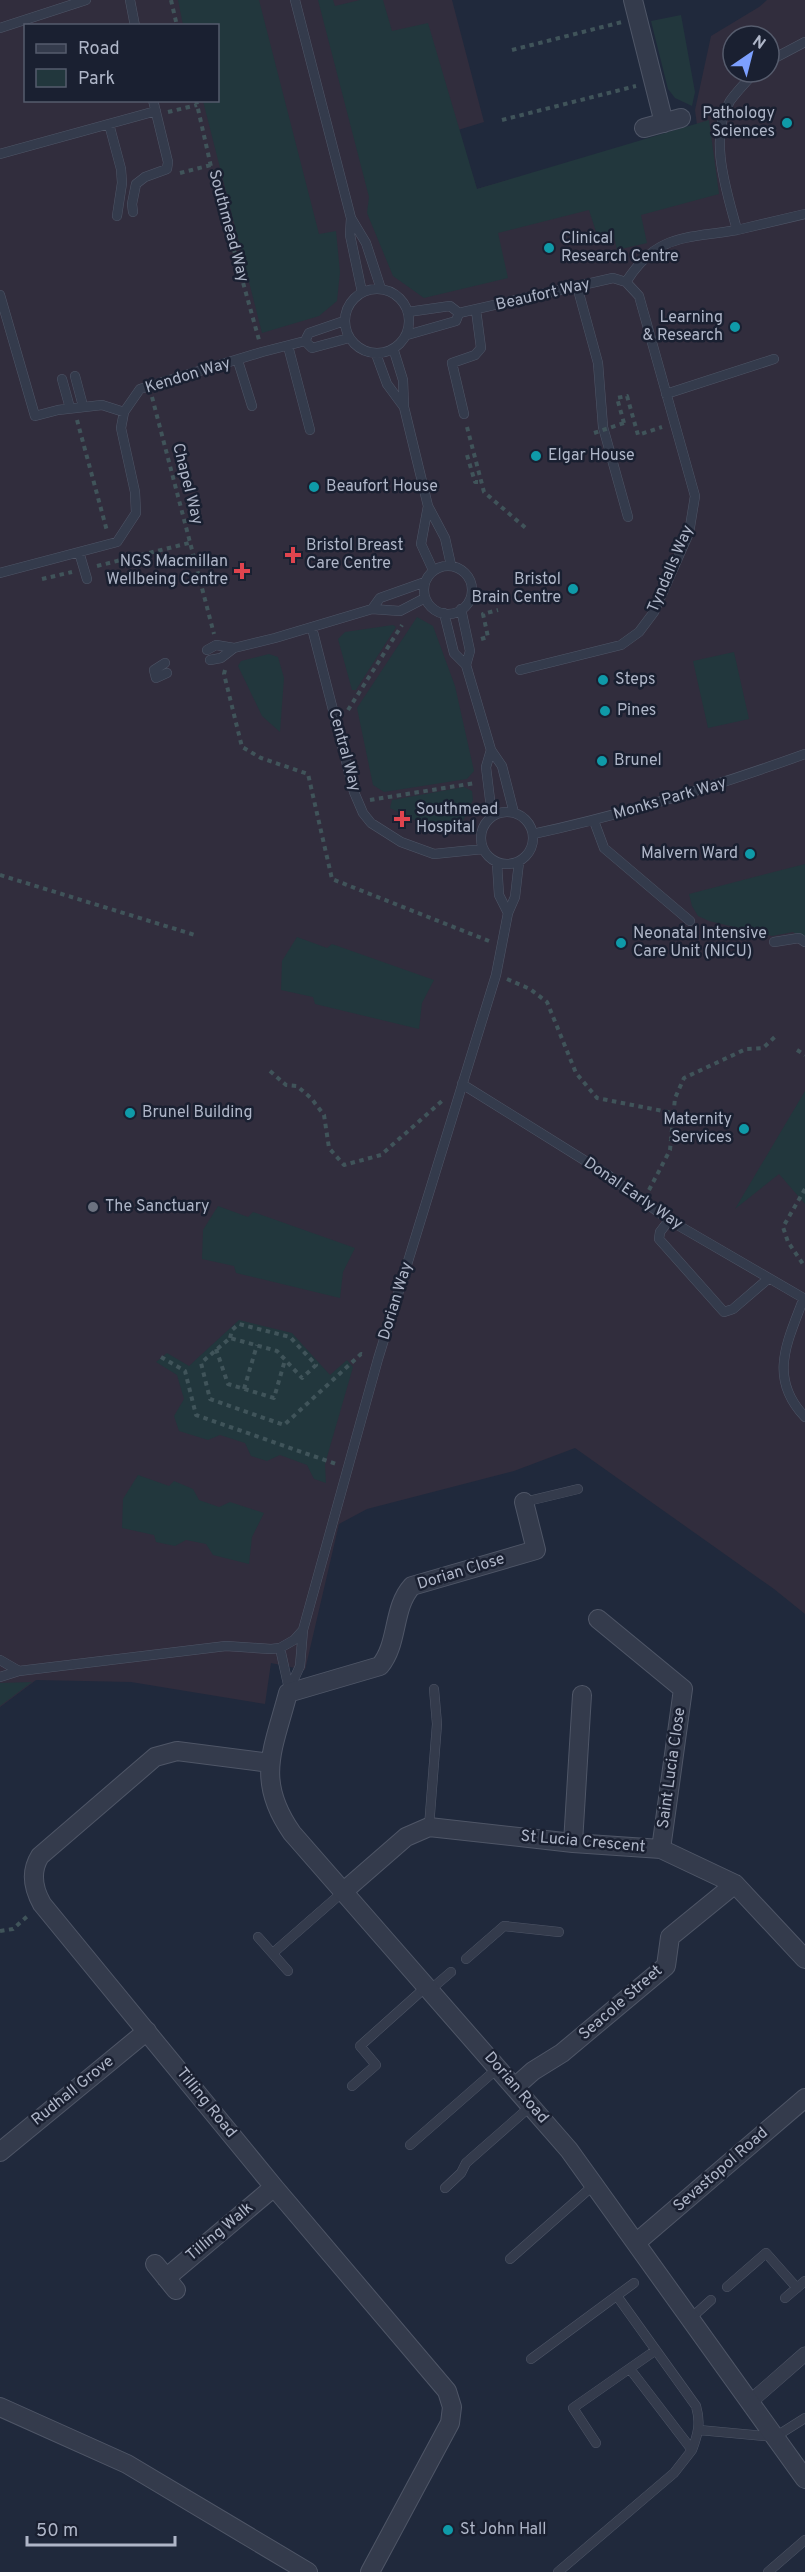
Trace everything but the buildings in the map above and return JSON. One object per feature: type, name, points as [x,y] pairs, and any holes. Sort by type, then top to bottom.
[{"type":"street","points":[[633,0],[654,81],[673,121],[644,128]]},
{"type":"street","name":"Dorian Close","points":[[289,1691],[380,1666],[389,1651],[402,1599],[412,1586],[536,1550],[524,1502]]},
{"type":"street","name":"Saint Lucia Close","points":[[598,1619],[683,1689],[661,1849]]},
{"type":"street","name":"Dorian Road","points":[[289,1691],[270,1763],[269,1783],[279,1814],[292,1833],[532,2105],[595,2184],[805,2479]]},
{"type":"street","points":[[573,1843],[582,1695]]},
{"type":"street","name":"Tilling Road","points":[[270,1763],[177,1751],[155,1757],[40,1856],[34,1869],[34,1889],[42,1904],[274,2187],[447,2391],[451,2399],[450,2423],[370,2572]]},
{"type":"street","points":[[344,1891],[406,1837],[429,1827]]},
{"type":"street","name":"St Lucia Crescent","points":[[429,1827],[573,1843],[661,1849],[735,1884],[805,1959]]},
{"type":"street","name":"Seacole Street","points":[[516,2087],[533,2071],[562,2053],[666,1966],[670,1937],[735,1884]]},
{"type":"street","name":"Rudhall Grove","points":[[0,2152],[147,2031]]},
{"type":"street","name":"Sevastopol Road","points":[[637,2242],[805,2098]]},
{"type":"street","name":"Tilling Walk","points":[[166,2277],[274,2187]]},
{"type":"street","points":[[749,2403],[805,2354]]},
{"type":"street","points":[[0,2408],[127,2464],[308,2572]]},
{"type":"lane","points":[[0,28],[86,0]]},
{"type":"lane","points":[[130,0],[135,24]]},
{"type":"lane","points":[[295,0],[351,218],[366,243],[381,289]]},
{"type":"lane","points":[[781,55],[805,42]]},
{"type":"lane","points":[[737,230],[722,161],[720,128],[730,102],[744,84]]},
{"type":"lane","points":[[133,212],[132,204],[136,184],[145,177],[167,169],[168,162],[153,102]]},
{"type":"lane","points":[[0,154],[156,113]]},
{"type":"lane","points":[[109,124],[121,168],[122,183],[117,216]]},
{"type":"lane","points":[[626,282],[639,262],[656,248],[670,242],[737,230],[805,214]]},
{"type":"lane","points":[[351,218],[350,235],[362,292]]},
{"type":"lane","name":"Beaufort Way","points":[[408,312],[450,306],[459,313],[614,278],[626,282]]},
{"type":"lane","name":"Tyndalls Way","points":[[520,670],[621,645],[639,632],[654,612],[689,533],[695,496],[639,296],[626,282]]},
{"type":"lane","points":[[577,286],[598,363],[603,427],[628,517]]},
{"type":"lane","points":[[381,289],[393,292],[403,301],[410,324],[407,335],[394,351],[376,354],[356,346],[349,338],[344,321],[346,310],[353,299],[362,292],[381,289]]},
{"type":"lane","points":[[0,295],[35,416],[75,407],[102,405],[124,412],[121,428],[135,492],[136,513],[117,542],[0,573]]},
{"type":"lane","points":[[464,414],[452,363],[475,355],[481,348],[476,310]]},
{"type":"lane","name":"Beaufort Way","points":[[407,335],[456,321],[459,313]]},
{"type":"lane","points":[[306,341],[309,333],[344,321]]},
{"type":"lane","points":[[306,341],[312,348],[349,338]]},
{"type":"lane","points":[[262,352],[306,341]]},
{"type":"lane","points":[[288,346],[310,430]]},
{"type":"lane","points":[[394,351],[402,380],[404,408],[428,506],[445,538],[451,566]]},
{"type":"lane","name":"Kendon Way","points":[[124,412],[140,389],[149,385],[238,361],[262,352]]},
{"type":"lane","points":[[376,354],[387,384],[404,408]]},
{"type":"lane","points":[[666,394],[774,359]]},
{"type":"lane","points":[[238,361],[252,406]]},
{"type":"lane","points":[[75,376],[75,407]]},
{"type":"lane","points":[[62,379],[75,407]]},
{"type":"lane","points":[[428,506],[422,544],[433,570]]},
{"type":"lane","points":[[80,552],[87,579]]},
{"type":"lane","points":[[451,566],[467,575],[471,584],[471,594],[468,602],[461,609],[444,613],[436,610],[425,598],[425,582],[433,570],[451,566]]},
{"type":"lane","points":[[372,609],[380,598],[425,582]]},
{"type":"lane","points":[[210,660],[221,658],[234,648],[312,628],[372,609],[400,611],[425,598]]},
{"type":"lane","points":[[461,609],[470,651],[466,665]]},
{"type":"lane","points":[[444,613],[454,652],[466,665],[491,750],[502,766],[514,813]]},
{"type":"lane","name":"Central Way","points":[[312,628],[358,802],[363,813],[376,827],[418,849],[441,854],[483,849]]},
{"type":"lane","points":[[207,650],[216,645],[234,648]]},
{"type":"lane","points":[[165,663],[154,670],[156,678],[167,673]]},
{"type":"lane","points":[[491,750],[486,767],[492,816]]},
{"type":"lane","name":"Monks Park Way","points":[[533,834],[594,821],[724,783],[805,754]]},
{"type":"lane","points":[[504,812],[514,813],[528,823],[533,834],[531,850],[519,862],[497,863],[483,849],[481,842],[483,827],[492,816],[504,812]]},
{"type":"lane","points":[[594,821],[604,848],[690,921]]},
{"type":"lane","name":"Dorian Way","points":[[289,1691],[300,1666],[303,1630],[378,1359],[496,975],[508,913],[515,897],[519,862]]},
{"type":"lane","name":"Dorian Way","points":[[497,863],[499,895],[508,913]]},
{"type":"lane","points":[[774,942],[799,938],[805,942]]},
{"type":"lane","name":"Donal Early Way","points":[[462,1084],[608,1175],[669,1220],[804,1299]]},
{"type":"lane","points":[[669,1220],[660,1232],[659,1239],[723,1312],[733,1309],[768,1280]]},
{"type":"lane","points":[[804,1299],[784,1351],[784,1383],[795,1407],[805,1417]]},
{"type":"lane","points":[[524,1502],[578,1489]]},
{"type":"lane","points":[[0,1677],[19,1671],[226,1646],[280,1648],[294,1640],[303,1630]]},
{"type":"lane","points":[[280,1648],[289,1691]]},
{"type":"lane","points":[[0,1660],[19,1671]]},
{"type":"lane","points":[[429,1827],[437,1724],[434,1689]]},
{"type":"lane","points":[[273,1953],[344,1891]]},
{"type":"lane","points":[[466,1959],[504,1926],[559,1932]]},
{"type":"lane","points":[[258,1937],[288,1971]]},
{"type":"lane","points":[[352,2086],[376,2065],[360,2046],[451,1972]]},
{"type":"lane","points":[[410,2145],[498,2068]]},
{"type":"lane","points":[[445,2188],[462,2173],[466,2163],[532,2105]]},
{"type":"lane","points":[[510,2259],[595,2184]]},
{"type":"lane","points":[[726,2287],[766,2253],[797,2288]]},
{"type":"lane","points":[[785,2298],[805,2281]]},
{"type":"lane","points":[[531,2359],[634,2283]]},
{"type":"lane","points":[[558,2572],[674,2473],[692,2450],[699,2430],[700,2419],[696,2406],[617,2296]]},
{"type":"lane","points":[[690,2319],[711,2300]]},
{"type":"lane","points":[[596,2443],[573,2408],[656,2350]]},
{"type":"lane","points":[[630,2368],[692,2450]]},
{"type":"lane","points":[[699,2430],[775,2437],[805,2418]]},
{"type":"lane","points":[[768,2572],[805,2540]]},
{"type":"path","points":[[171,0],[177,24]]},
{"type":"path","points":[[512,50],[637,18]]},
{"type":"path","points":[[502,120],[654,81]]},
{"type":"path","points":[[156,113],[196,103]]},
{"type":"path","name":"Southmead Way","points":[[196,103],[262,352]]},
{"type":"path","points":[[167,169],[176,174],[211,165]]},
{"type":"path","name":"Chapel Way","points":[[149,385],[215,637],[234,648]]},
{"type":"path","points":[[594,433],[624,423],[617,398],[627,396],[638,435],[675,423]]},
{"type":"path","points":[[75,407],[110,544]]},
{"type":"path","points":[[464,414],[484,492],[528,530]]},
{"type":"path","points":[[467,455],[475,482],[478,482]]},
{"type":"path","points":[[488,637],[483,614],[498,610]]},
{"type":"path","points":[[338,729],[403,623]]},
{"type":"path","points":[[224,674],[242,747],[261,758],[308,774],[332,879],[502,946]]},
{"type":"path","points":[[358,802],[488,780]]},
{"type":"path","points":[[0,875],[195,935]]},
{"type":"path","points":[[496,975],[530,989],[547,1002],[576,1073],[597,1098],[673,1113]]},
{"type":"path","points":[[643,1200],[670,1150],[674,1131],[675,1098],[684,1078],[746,1049],[763,1048],[777,1035]]},
{"type":"path","points":[[797,1050],[805,1055]]},
{"type":"path","points":[[270,1071],[286,1085],[297,1086],[324,1114],[329,1148],[344,1165],[381,1155],[443,1100],[456,1104]]},
{"type":"path","points":[[805,1189],[783,1227],[788,1242],[805,1267]]},
{"type":"path","points":[[230,1338],[277,1351],[302,1378],[316,1365],[290,1337],[238,1324],[232,1330],[230,1338],[201,1363],[210,1399],[284,1425],[361,1354],[378,1359]]},
{"type":"path","points":[[244,1389],[257,1346]]},
{"type":"path","points":[[216,1349],[228,1384],[274,1398],[285,1360]]},
{"type":"path","points":[[161,1357],[184,1371],[196,1415],[348,1468]]},
{"type":"path","points":[[0,1930],[13,1929],[42,1904]]},
{"type":"shaded area","name":"Southmead Hospital","points":[[0,0],[452,0],[484,122],[458,130],[477,189],[635,144],[699,140],[695,110],[711,36],[721,30],[721,84],[781,84],[781,24],[731,24],[767,0],[805,0],[805,1614],[774,1589],[575,1448],[514,1471],[367,1509],[339,1524],[305,1670],[271,1663],[265,1704],[131,1682],[36,1680],[0,1707]]},
{"type":"green space","points":[[178,0],[259,0],[319,234],[336,231],[340,272],[337,301],[319,316],[262,333],[203,102],[219,102],[219,24],[183,24]]},
{"type":"green space","points":[[318,0],[333,0],[335,6],[360,0],[383,0],[392,31],[428,23],[477,189],[709,120],[719,194],[641,215],[647,243],[617,250],[613,232],[597,235],[589,210],[498,233],[508,278],[424,298],[393,276],[367,213],[369,197]]},
{"type":"green space","points":[[681,15],[695,92],[692,106],[675,98],[668,89],[651,21]]},
{"type":"green space","points":[[417,617],[433,626],[455,686],[474,771],[467,779],[384,792],[373,785],[357,708]]},
{"type":"green space","points":[[393,625],[396,627],[356,690],[352,690],[338,639],[345,632]]},
{"type":"green space","points":[[734,652],[749,719],[708,728],[693,661]]},
{"type":"green space","points":[[269,654],[278,657],[284,678],[280,732],[262,716],[238,666],[241,661]]},
{"type":"green space","points":[[464,787],[472,791],[473,800],[461,825],[450,833],[440,833],[390,808],[392,800]]},
{"type":"green space","points":[[805,864],[805,939],[793,932],[772,936],[709,921],[698,916],[692,906],[689,894]]},
{"type":"green space","points":[[297,937],[327,948],[332,944],[434,980],[422,1003],[419,1029],[315,1004],[313,997],[281,990],[282,961]]},
{"type":"green space","points":[[805,1091],[805,1204],[779,1174],[735,1209]]},
{"type":"green space","points":[[218,1206],[248,1217],[253,1212],[355,1248],[343,1272],[340,1298],[236,1273],[234,1266],[202,1259],[203,1230]]},
{"type":"green space","points":[[239,1320],[292,1333],[330,1375],[347,1360],[353,1367],[325,1464],[326,1483],[314,1479],[307,1465],[280,1455],[267,1461],[251,1456],[245,1443],[220,1435],[208,1440],[179,1431],[174,1416],[184,1399],[177,1375],[156,1362],[167,1353],[189,1366]]},
{"type":"green space","points":[[138,1475],[169,1486],[174,1481],[193,1489],[199,1500],[219,1507],[230,1502],[264,1513],[252,1537],[249,1564],[213,1555],[206,1544],[186,1540],[175,1546],[156,1542],[154,1535],[122,1528],[123,1499]]},
{"type":"green space","points":[[32,1682],[0,1706],[0,1683]]},
{"type":"place","name":"Pathology Sciences","points":[[787,123]]},
{"type":"place","name":"Clinical Research Centre","points":[[549,248]]},
{"type":"place","name":"Learning & Research","points":[[735,327]]},
{"type":"place","name":"Elgar House","points":[[536,456]]},
{"type":"place","name":"Beaufort House","points":[[314,487]]},
{"type":"place","name":"Bristol Breast Care Centre","points":[[293,555]]},
{"type":"place","name":"NGS Macmillan Wellbeing Centre","points":[[242,571]]},
{"type":"place","name":"Bristol Brain Centre","points":[[573,589]]},
{"type":"place","name":"Steps","points":[[603,680]]},
{"type":"place","name":"Pines","points":[[605,711]]},
{"type":"place","name":"Brunel","points":[[602,761]]},
{"type":"place","name":"Southmead Hospital","points":[[402,819]]},
{"type":"place","name":"Malvern Ward","points":[[750,854]]},
{"type":"place","name":"Neonatal Intensive Care Unit (NICU)","points":[[621,943]]},
{"type":"place","name":"Brunel Building","points":[[130,1113]]},
{"type":"place","name":"Maternity Services","points":[[744,1129]]},
{"type":"place","name":"The Sanctuary","points":[[93,1207]]},
{"type":"place","name":"St John Hall","points":[[448,2530]]}]
